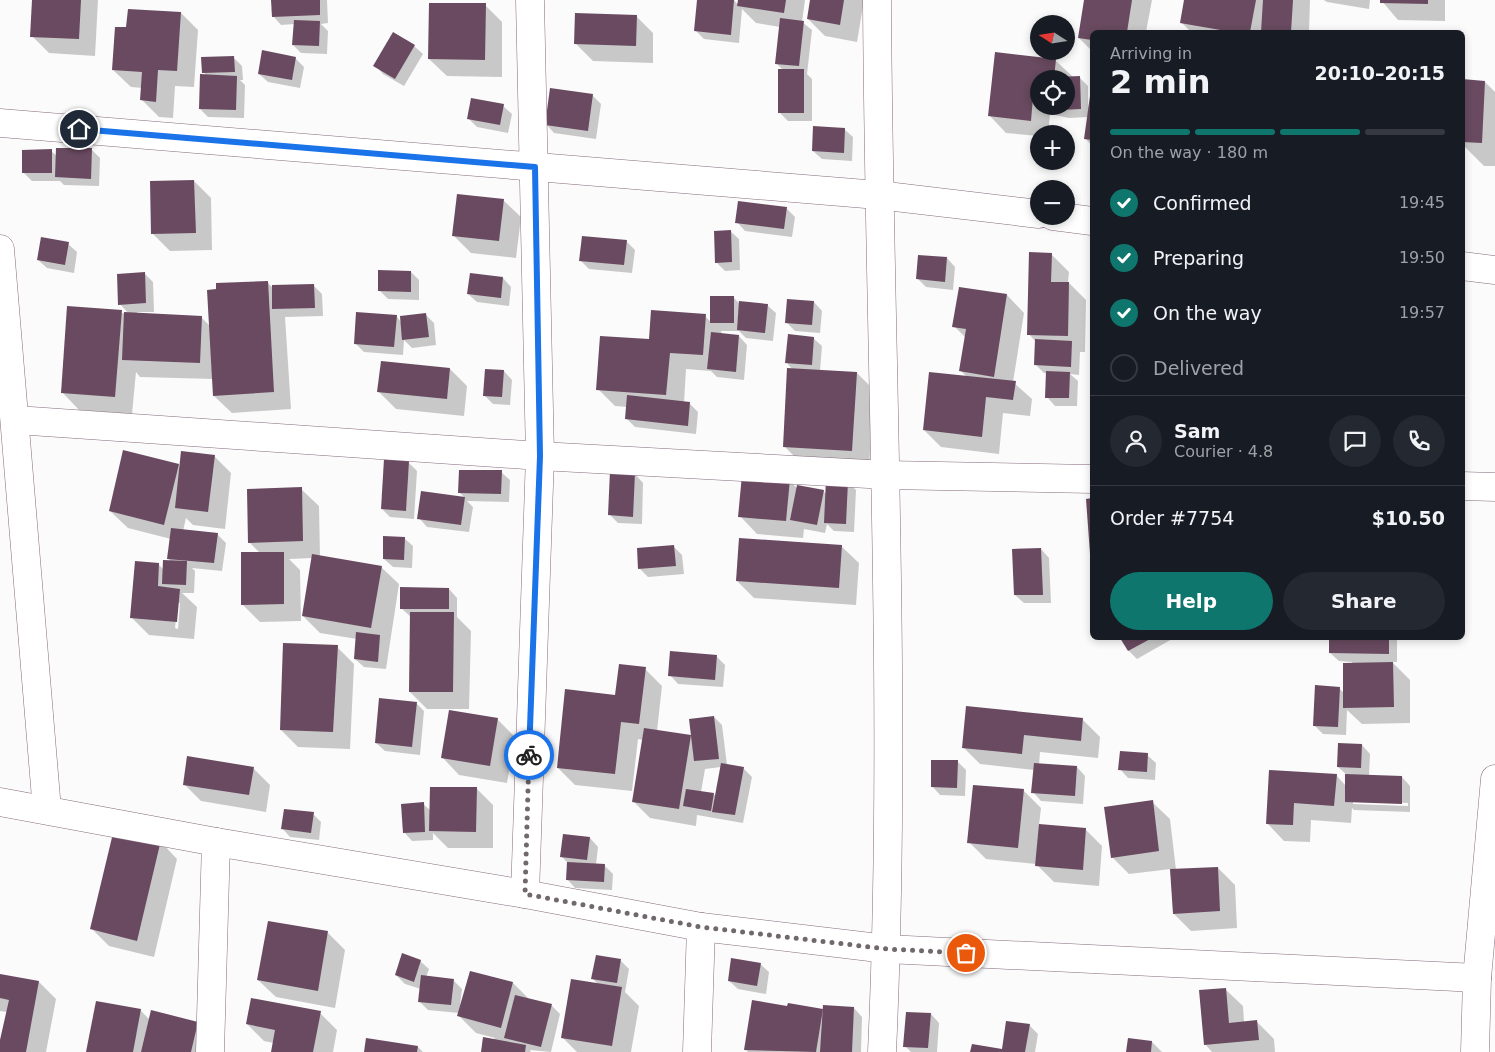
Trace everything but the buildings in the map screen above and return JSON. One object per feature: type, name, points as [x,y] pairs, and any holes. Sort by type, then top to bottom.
[{"type":"street","points":[[525,894],[540,456],[530,0]]},
{"type":"street","points":[[877,0],[878,195],[887,475],[887,949],[882,1052]]},
{"type":"street","points":[[0,123],[878,195],[1030,213]]},
{"type":"street","points":[[1075,219],[1090,221]]},
{"type":"street","points":[[0,249],[16,420],[47,810]]},
{"type":"street","points":[[1465,266],[1495,270]]},
{"type":"street","points":[[16,420],[540,456],[887,475],[1090,479]]},
{"type":"street","points":[[1465,486],[1495,487]]},
{"type":"street","points":[[1481,1050],[1477,978],[1495,779]]},
{"type":"street","points":[[0,802],[216,842],[525,894],[701,927],[887,949],[1477,978]]},
{"type":"street","points":[[210,1052],[216,842]]},
{"type":"street","points":[[697,1052],[701,927]]},
{"type":"way so far","points":[[529,755],[525,894],[701,927],[887,949],[966,953]]},
{"type":"route","points":[[79,129],[535,167],[540,456],[529,755]]}]
